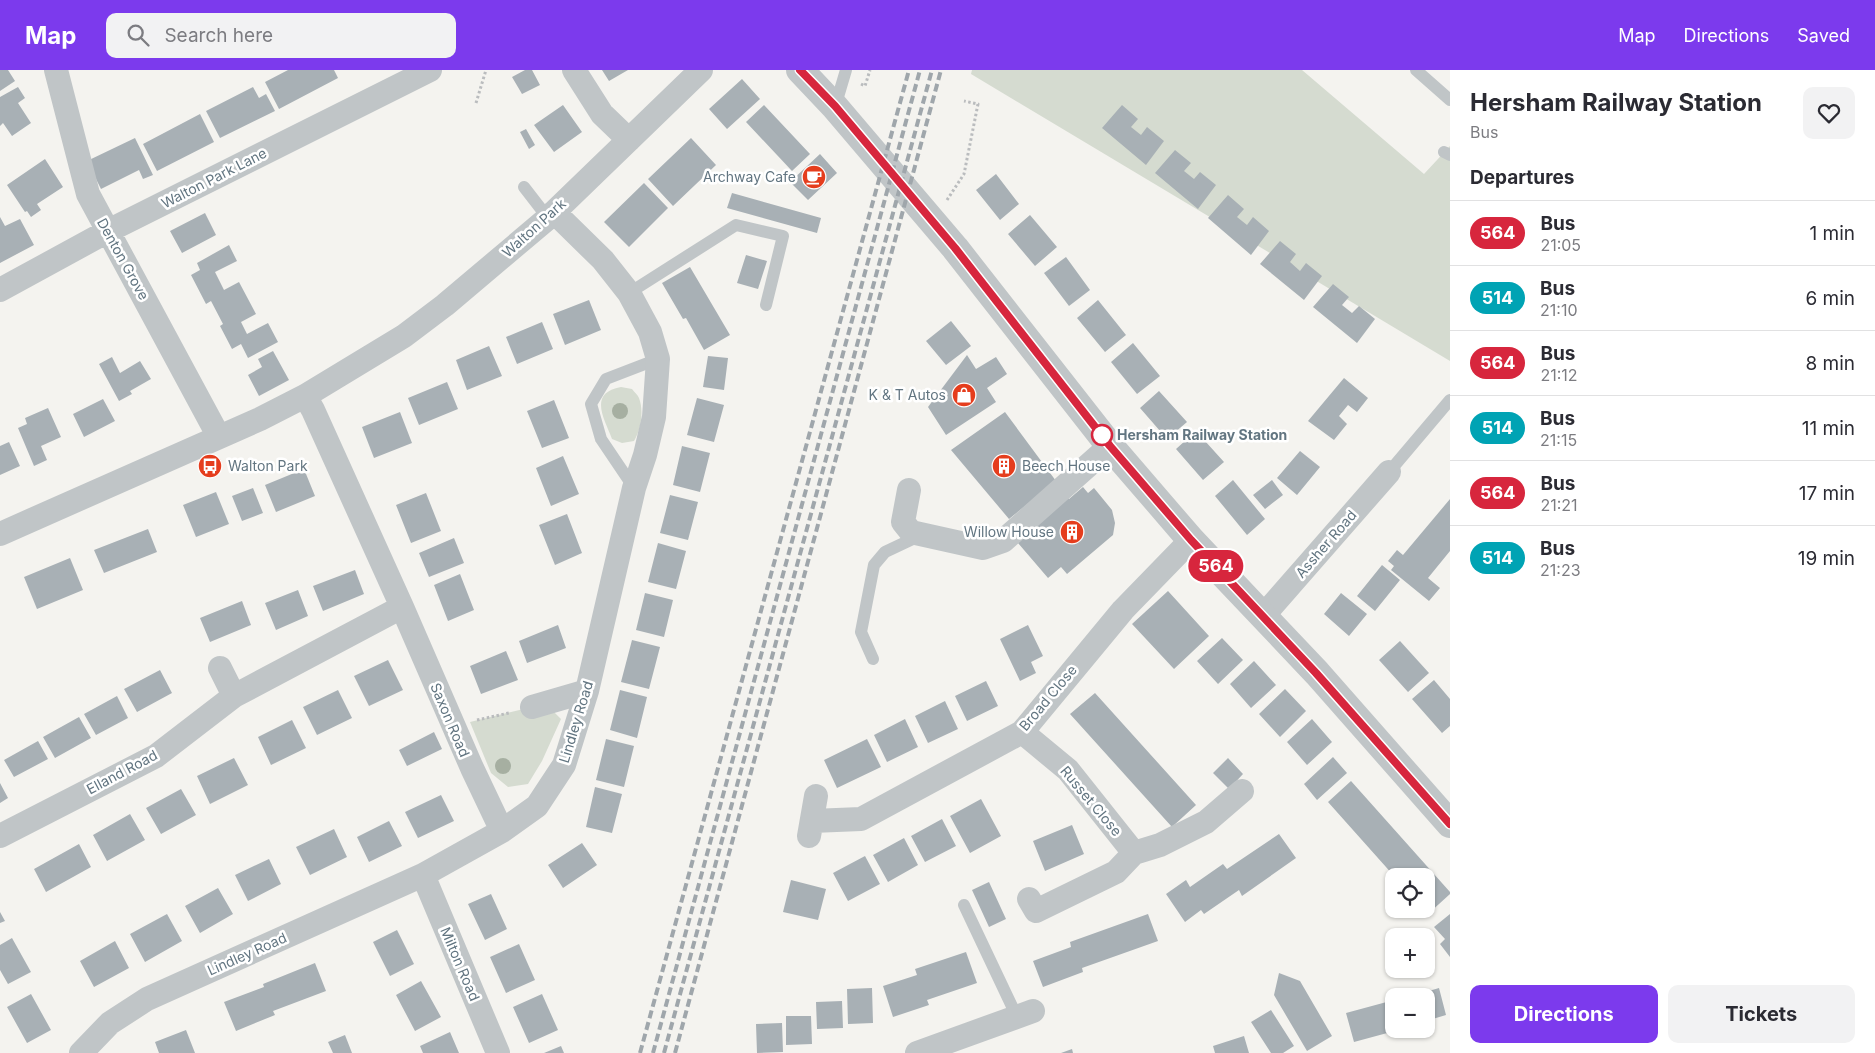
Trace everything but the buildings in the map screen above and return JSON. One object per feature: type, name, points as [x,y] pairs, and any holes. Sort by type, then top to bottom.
[{"type":"street","name":"Denton Grove","points":[[56,70],[88,194],[219,437]]},
{"type":"street","name":"Walton Park Lane","points":[[0,290],[108,231],[430,70]]},
{"type":"street","points":[[574,70],[602,114],[629,140]]},
{"type":"street","name":"Walton Park","points":[[0,534],[260,419],[305,396],[411,331],[446,305],[551,215],[701,70]]},
{"type":"street","points":[[800,70],[835,106],[955,248],[1110,446],[1191,540],[1316,673],[1450,824]]},
{"type":"street","name":"Lindley Road","points":[[84,1052],[110,1023],[147,999],[423,875],[502,831],[537,806],[564,766],[587,690],[634,488],[645,455],[654,417],[658,359],[650,332],[629,293],[603,260],[551,215]]},
{"type":"street","name":"Saxon Road","points":[[305,396],[313,410],[402,607],[453,726],[502,831]]},
{"type":"street","points":[[909,490],[902,522],[911,532],[983,548],[1003,541],[1110,446]]},
{"type":"street","name":"Assher Road","points":[[1263,616],[1388,472]]},
{"type":"street","name":"Broad Close","points":[[816,796],[811,828],[861,820],[1022,732],[1123,610],[1191,540]]},
{"type":"street","points":[[220,668],[234,696],[402,607]]},
{"type":"street","points":[[532,707],[587,690]]},
{"type":"street","name":"Elland Road","points":[[0,836],[156,756],[234,696]]},
{"type":"street","name":"Russet Close","points":[[1022,732],[1068,770],[1134,853]]},
{"type":"street","points":[[1029,899],[1036,911],[1116,872],[1134,853],[1160,845],[1206,822],[1242,791]]},
{"type":"street","name":"Milton Road","points":[[423,875],[498,1053]]},
{"type":"street","points":[[917,1053],[1025,1014]]},
{"type":"lane","points":[[835,106],[846,70]]},
{"type":"lane","points":[[1416,70],[1450,100]]},
{"type":"lane","points":[[524,187],[551,215]]},
{"type":"lane","points":[[629,293],[736,224],[783,236],[766,305]]},
{"type":"lane","points":[[634,488],[601,439],[592,404],[606,379],[658,359]]},
{"type":"lane","points":[[1388,472],[1450,400]]},
{"type":"lane","points":[[873,659],[861,632],[874,565],[886,552],[921,535]]},
{"type":"lane","points":[[964,905],[1025,1014]]},
{"type":"path","points":[[476,103],[486,70]]},
{"type":"path","points":[[865,86],[870,70]]},
{"type":"path","points":[[964,101],[978,104],[964,174]]},
{"type":"path","points":[[453,726],[532,707]]},
{"type":"shaded area","points":[[972,70],[1302,70],[1424,174],[1450,146],[1450,361],[971,74]]},
{"type":"shaded area","points":[[621,387],[632,389],[641,403],[640,426],[636,437],[634,441],[622,443],[612,439],[601,407],[605,395],[611,390]]},
{"type":"shaded area","points":[[532,707],[552,710],[561,719],[542,761],[528,784],[508,787],[491,773],[470,722]]},
{"type":"railway","points":[[640,1053],[909,70]]},
{"type":"railway","points":[[653,1053],[920,70]]},
{"type":"railway","points":[[664,1053],[932,70]]},
{"type":"railway","points":[[675,1053],[941,70]]},
{"type":"bus line","name":"564","points":[[800,70],[835,106],[955,248],[1110,446],[1191,540],[1316,673],[1450,824]]},
{"type":"place","name":"Archway Cafe","points":[[814,177]]},
{"type":"place","name":"K & T Autos","points":[[964,395]]},
{"type":"place","name":"Hersham Railway Station","points":[[1102,435]]},
{"type":"place","name":"Walton Park","points":[[210,466]]},
{"type":"place","name":"Beech House","points":[[1004,466]]},
{"type":"place","name":"Willow House","points":[[1072,532]]}]
